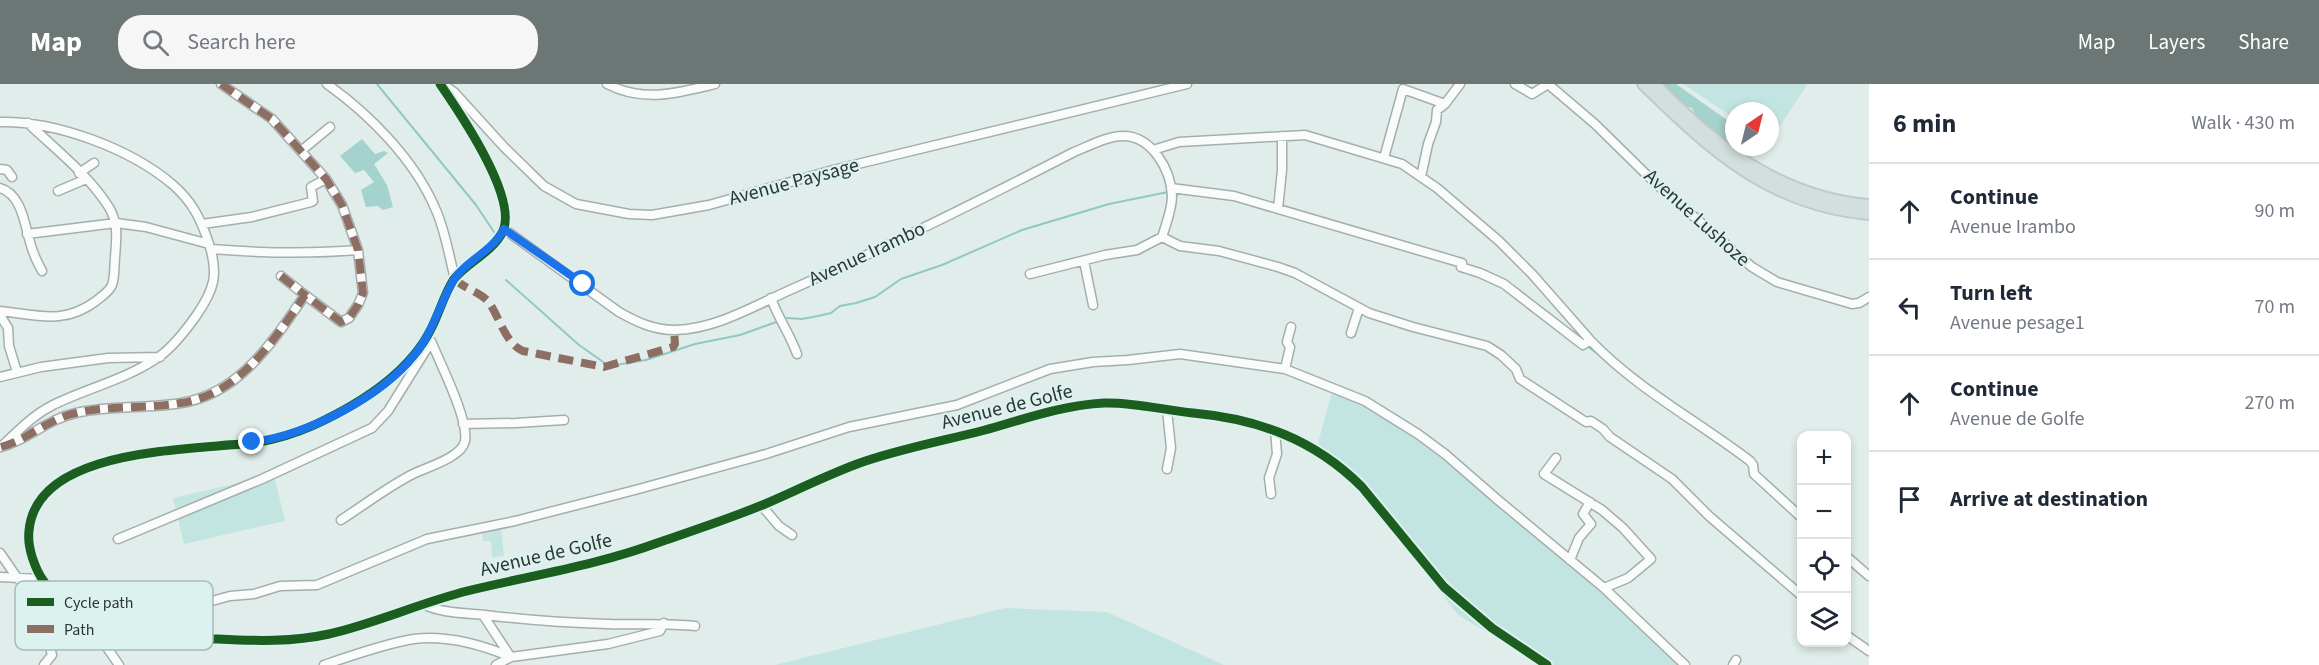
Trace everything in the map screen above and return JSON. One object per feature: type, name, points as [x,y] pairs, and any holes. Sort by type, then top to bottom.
[{"type":"main road","points":[[1643,84],[1723,157],[1746,173],[1838,210],[1869,214]]},
{"type":"main road","points":[[1655,84],[1733,155],[1784,188],[1842,203],[1869,205]]},
{"type":"street","points":[[221,84],[272,119],[326,179],[342,205],[358,250],[363,293],[358,305],[344,322],[338,321],[281,276]]},
{"type":"street","points":[[327,84],[366,114],[423,185],[436,209],[455,279],[491,247],[504,229],[506,215],[505,203],[485,156],[441,84]]},
{"type":"street","name":"Avenue Paysage","points":[[441,84],[454,92],[504,147],[544,186],[576,204],[629,214],[651,215],[710,205],[833,170],[1187,84]]},
{"type":"street","points":[[607,84],[630,93],[661,96],[716,84]]},
{"type":"street","points":[[1421,177],[1428,144],[1436,122],[1437,110],[1445,104],[1460,84]]},
{"type":"street","points":[[1515,84],[1532,94],[1548,84]]},
{"type":"street","name":"Avenue Lushoze","points":[[1548,84],[1595,124],[1654,182],[1752,267],[1777,282],[1852,304],[1869,297]]},
{"type":"street","points":[[1384,158],[1403,89],[1445,104]]},
{"type":"street","points":[[0,122],[28,123],[70,130],[149,166],[180,191],[195,207],[215,261],[210,295],[189,326],[160,357],[141,368],[45,410],[21,428],[1,449]]},
{"type":"street","points":[[0,313],[67,316],[86,308],[111,288],[112,283],[116,223],[103,199],[83,176],[28,123]]},
{"type":"street","points":[[301,151],[330,127]]},
{"type":"street","points":[[1030,274],[1105,255],[1137,250],[1162,237],[1171,211],[1171,188],[1162,163],[1153,150],[1179,142],[1305,135],[1324,139],[1351,150],[1402,164],[1421,177],[1505,247],[1613,362],[1649,391],[1750,460],[1754,474],[1797,513]]},
{"type":"street","name":"Avenue Irambo","points":[[504,229],[619,312],[646,327],[674,330],[701,327],[859,259],[1074,152],[1110,138],[1122,136],[1143,141],[1153,150]]},
{"type":"street","points":[[1278,209],[1282,170],[1282,136]]},
{"type":"street","points":[[58,191],[83,176],[94,163]]},
{"type":"street","points":[[0,169],[7,170],[12,177]]},
{"type":"street","points":[[202,224],[252,217],[311,202],[313,201],[313,185],[326,179]]},
{"type":"street","points":[[0,188],[13,196],[20,207],[27,234],[42,271]]},
{"type":"street","points":[[1171,188],[1234,196],[1462,263],[1461,267],[1504,284],[1584,345],[1590,340]]},
{"type":"street","points":[[27,234],[116,223],[146,227],[210,247],[270,254],[320,254],[358,250]]},
{"type":"street","points":[[1162,237],[1180,246],[1219,251],[1278,267],[1294,273],[1359,308],[1413,327],[1487,346],[1516,369],[1520,379],[1586,422],[1591,421],[1610,437],[1663,472],[1709,516],[1799,593]]},
{"type":"street","points":[[1084,261],[1093,305]]},
{"type":"street","name":"Avenue de Golfe","points":[[41,579],[27,539],[30,521],[40,498],[58,483],[109,461],[264,441],[312,426],[358,401],[396,374],[415,355],[430,332],[455,279]]},
{"type":"street","points":[[1,449],[13,444],[45,423],[74,413],[180,404],[215,393],[226,387],[272,343],[305,295]]},
{"type":"street","points":[[771,298],[776,313],[789,332],[797,354]]},
{"type":"street","points":[[1351,333],[1359,308]]},
{"type":"street","points":[[0,313],[8,328],[9,346],[17,372]]},
{"type":"street","points":[[1285,369],[1290,346],[1287,342],[1291,327]]},
{"type":"street","points":[[341,520],[414,473],[431,467],[457,452],[465,441],[463,424],[431,342],[430,332]]},
{"type":"street","points":[[118,539],[262,479],[372,428],[388,411],[431,342]]},
{"type":"street","points":[[213,601],[230,596],[255,594],[280,586],[317,585],[427,539],[515,521],[636,490],[766,454],[849,427],[957,405],[1050,369],[1093,362],[1180,354],[1285,369],[1365,402],[1431,442],[1604,588],[1684,665]]},
{"type":"street","points":[[0,377],[17,372],[108,358],[160,357]]},
{"type":"street","name":"Avenue de Golfe","points":[[213,640],[266,642],[322,636],[466,591],[597,563],[761,505],[867,461],[1037,415],[1102,403],[1122,403],[1237,419],[1275,430],[1308,445],[1350,475],[1376,501],[1444,587],[1492,628],[1547,665]]},
{"type":"street","points":[[1167,410],[1171,448],[1167,469]]},
{"type":"street","points":[[463,424],[564,420]]},
{"type":"street","points":[[1271,494],[1269,478],[1277,454],[1275,430]]},
{"type":"street","points":[[1556,458],[1544,474],[1590,502],[1623,528],[1651,560],[1628,578],[1604,588]]},
{"type":"street","points":[[1569,560],[1580,538],[1592,524],[1583,514],[1590,502]]},
{"type":"street","points":[[761,505],[779,526],[792,535]]},
{"type":"street","points":[[0,553],[18,579]]},
{"type":"street","points":[[1851,560],[1869,576]]},
{"type":"street","points":[[0,577],[41,579]]},
{"type":"street","points":[[422,604],[432,609],[562,623],[664,623],[695,626]]},
{"type":"street","points":[[483,615],[511,657]]},
{"type":"street","points":[[496,665],[511,657],[627,640],[660,631],[664,623]]},
{"type":"street","points":[[1851,638],[1869,651]]},
{"type":"street","points":[[324,665],[415,639],[484,646],[511,657]]},
{"type":"street","points":[[44,665],[52,655],[51,650]]},
{"type":"street","points":[[109,650],[119,665]]},
{"type":"shaded area","points":[[1655,84],[1676,84],[1725,119],[1725,148],[1703,130],[1692,108],[1673,103]]},
{"type":"shaded area","points":[[1683,84],[1807,85],[1779,127],[1779,102],[1725,102],[1725,112]]},
{"type":"shaded area","points":[[362,139],[375,154],[384,151],[388,153],[374,164],[387,185],[393,207],[383,210],[378,206],[366,207],[361,190],[374,182],[364,170],[355,173],[340,156]]},
{"type":"shaded area","points":[[1332,392],[1379,415],[1444,460],[1684,665],[1542,665],[1458,615],[1388,525],[1318,443]]},
{"type":"shaded area","points":[[274,475],[285,521],[184,544],[173,498]]},
{"type":"shaded area","points":[[501,528],[504,556],[492,557],[491,541],[483,541],[482,530]]},
{"type":"shaded area","points":[[1005,608],[1107,612],[1224,665],[775,665]]},
{"type":"waterway","points":[[377,84],[476,205],[496,235]]},
{"type":"waterway","points":[[787,318],[802,319],[831,313],[840,306],[875,297],[901,279],[942,265],[1022,230],[1109,204],[1168,192]]},
{"type":"waterway","points":[[506,280],[579,345],[609,366],[646,360],[695,344],[740,335],[779,321]]},
{"type":"waterway","points":[[1586,345],[1603,358]]},
{"type":"marked path","points":[[1,447],[20,440],[56,420],[76,413],[181,403],[202,398],[221,389],[238,377],[268,347],[305,295],[341,322],[349,318],[358,305],[363,293],[358,250],[342,205],[326,179],[272,119],[221,84]]},
{"type":"marked path","points":[[281,276],[305,295]]},
{"type":"marked path","points":[[455,279],[463,286],[478,293],[490,304],[512,343],[523,351],[604,367],[673,347],[675,344],[674,330]]},
{"type":"cycle path","points":[[43,581],[32,558],[29,531],[38,503],[59,482],[88,467],[123,458],[160,451],[259,442],[306,429],[347,408],[380,387],[409,361],[421,346],[454,279],[497,240],[502,233],[505,218],[503,200],[496,179],[473,135],[440,84]]},
{"type":"cycle path","points":[[213,639],[274,640],[329,634],[467,591],[588,564],[636,550],[739,514],[845,469],[888,454],[1059,410],[1089,404],[1115,403],[1240,420],[1284,434],[1305,444],[1344,470],[1362,487],[1444,587],[1492,628],[1547,665]]},
{"type":"route","points":[[252,442],[284,436],[312,426],[358,401],[396,374],[415,355],[430,332],[455,279],[491,247],[504,229],[583,284]]}]
